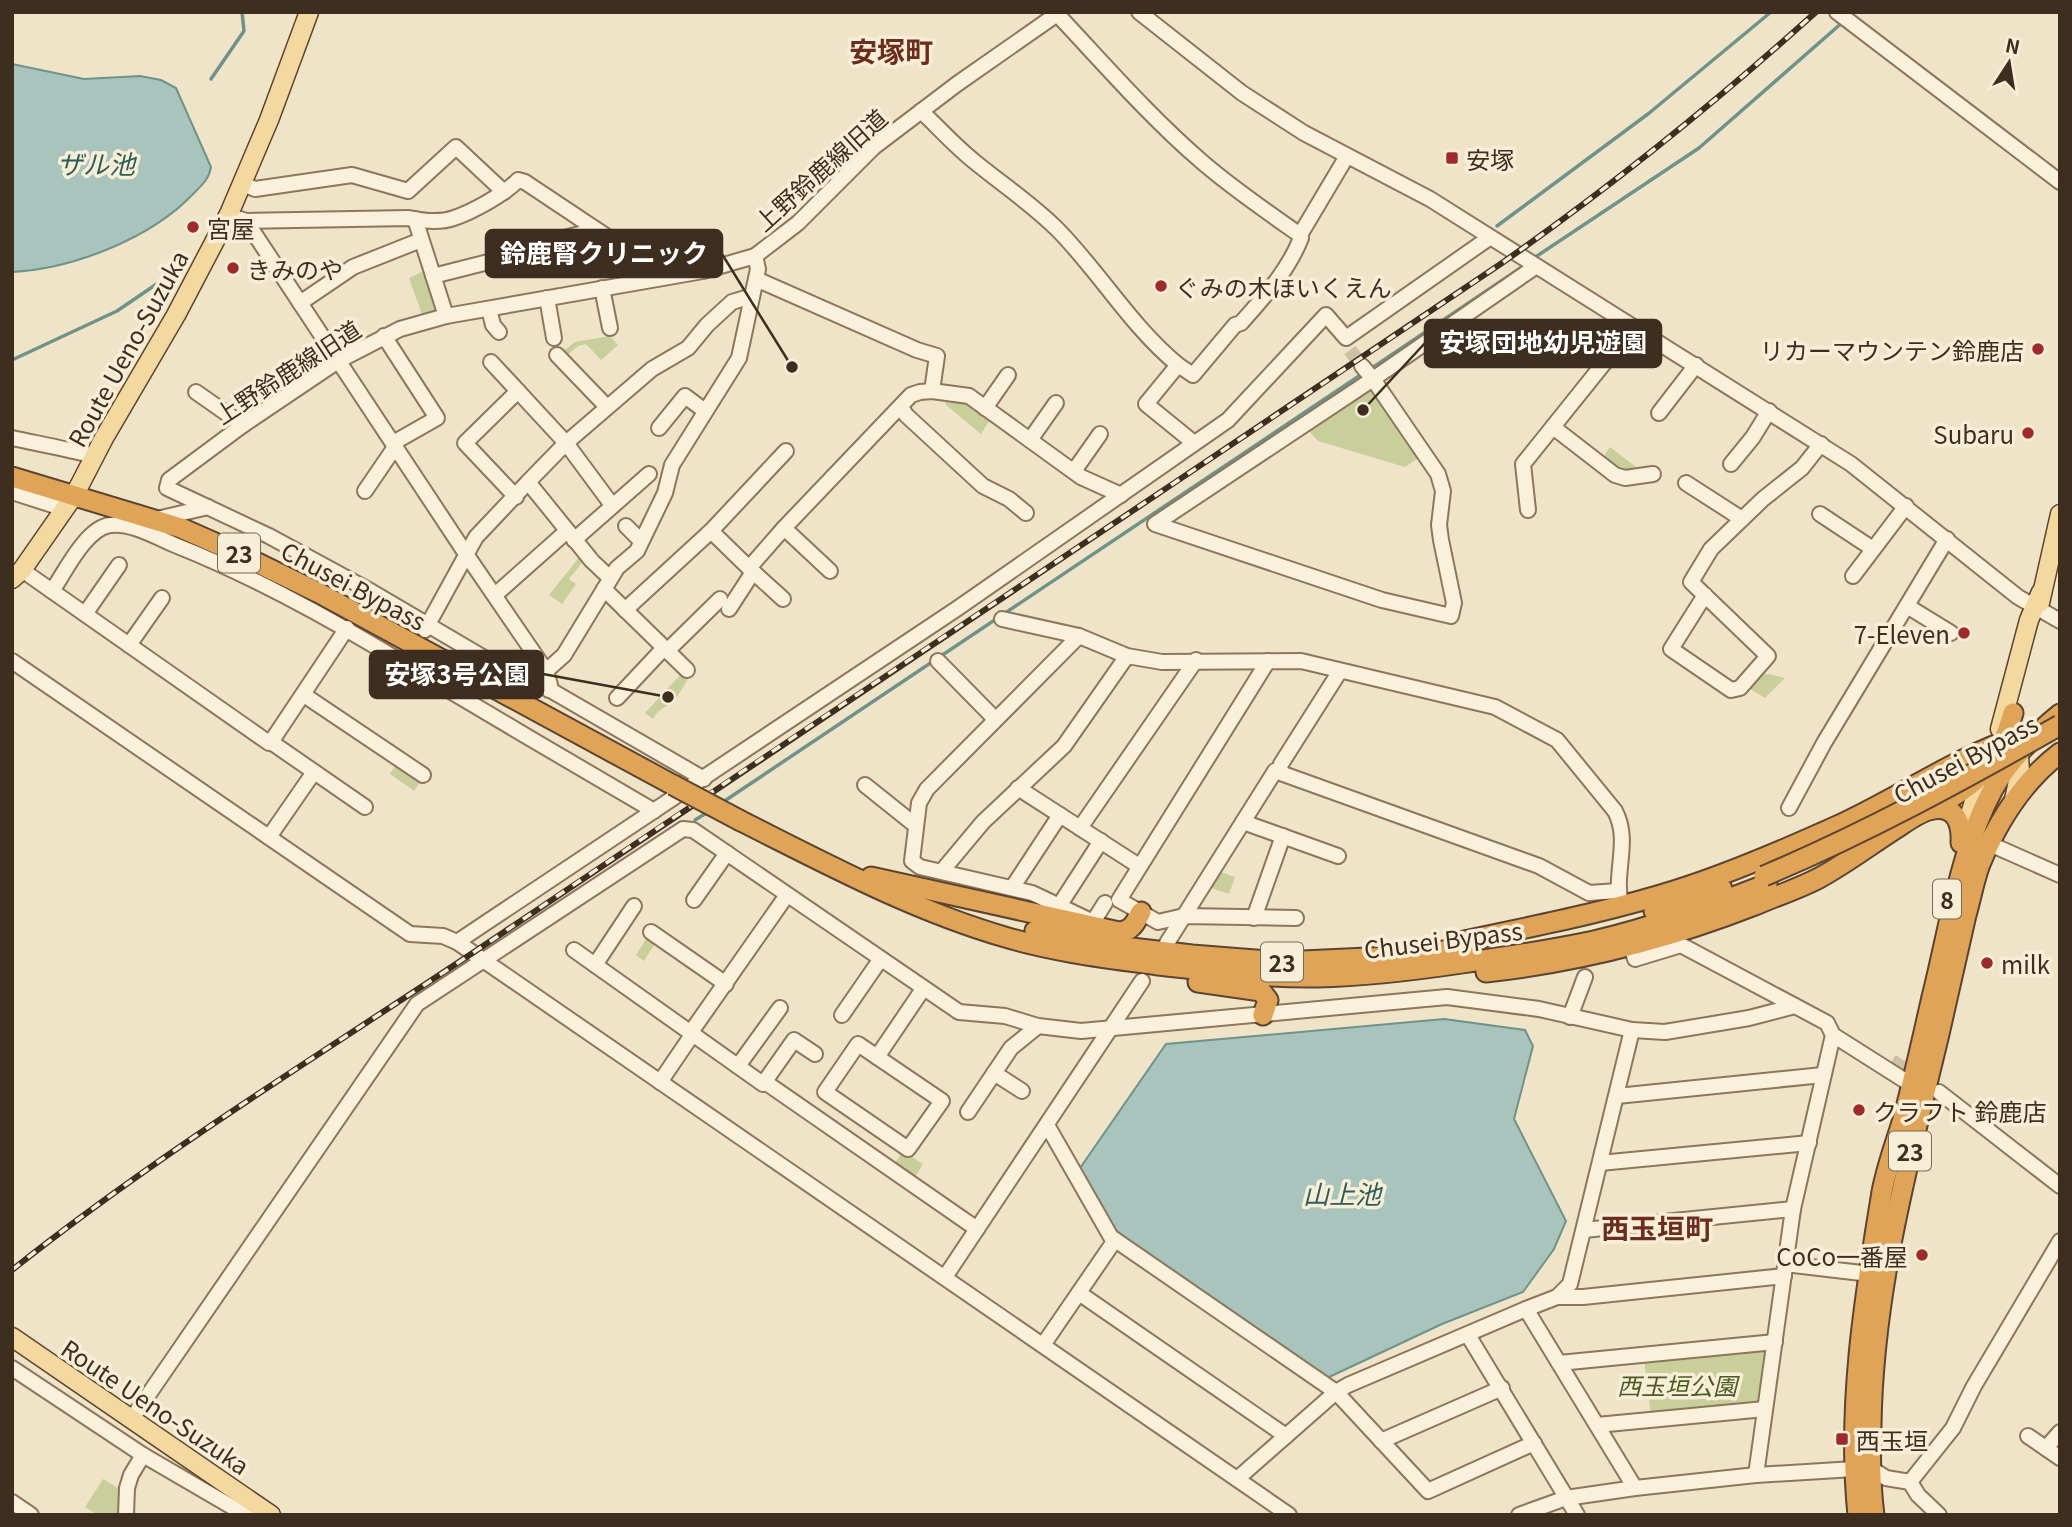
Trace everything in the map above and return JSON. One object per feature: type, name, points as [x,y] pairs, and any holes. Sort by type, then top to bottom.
[{"type":"highway","name":"Chusei Bypass","points":[[12,477],[70,501],[155,519],[181,528],[277,572],[741,821],[877,889],[933,913],[1025,942],[1087,956],[1216,971],[1319,977],[1591,928],[1765,880],[1851,846],[1966,787],[2060,734]]},
{"type":"highway","points":[[1395,964],[1464,974],[1520,968],[1614,950],[1703,925],[1821,877],[1905,822],[1967,789],[2008,744],[2013,713]]},
{"type":"highway","name":"23","points":[[1874,1515],[1863,1469],[1858,1373],[1881,1196],[1904,1115],[1972,841],[1982,813],[2008,744],[2060,714]]},
{"type":"highway","name":"Chusei Bypass","points":[[1765,880],[1923,802],[2060,725]]},
{"type":"highway","points":[[1395,964],[1600,912],[1728,873],[1848,821],[2008,744]]},
{"type":"highway","name":"23","points":[[1857,1515],[1878,1310],[1892,1230],[1933,1085],[1975,880],[1990,844],[2014,800],[2026,784],[2060,753]]},
{"type":"highway","points":[[1932,809],[1947,810],[1955,814],[1960,825],[1961,843]]},
{"type":"highway","name":"Chusei Bypass","points":[[806,853],[947,908],[1007,925],[1097,944],[1281,962],[1395,964]]},
{"type":"highway","points":[[856,873],[1119,932],[1128,931],[1134,926],[1141,912]]},
{"type":"highway","points":[[1025,942],[1129,974],[1261,991],[1268,1000],[1263,1015]]},
{"type":"main road","name":"Route Ueno-Suzuka","points":[[16,573],[70,501],[176,315],[238,218],[243,184],[309,12]]},
{"type":"main road","points":[[2013,713],[2060,514]]},
{"type":"main road","points":[[2014,800],[2019,780],[2008,744],[2007,705],[2038,603]]},
{"type":"main road","name":"8","points":[[1881,1196],[1904,1080],[1961,843],[1982,775]]},
{"type":"main road","name":"Route Ueno-Suzuka","points":[[12,1337],[270,1515]]},
{"type":"street","points":[[1139,12],[1242,93],[1304,133],[1430,200],[1821,444],[2060,621]]},
{"type":"street","points":[[1059,13],[1162,124],[1201,160],[1251,201],[1300,235]]},
{"type":"street","name":"上野鈴鹿線旧道","points":[[208,507],[167,488],[169,480],[243,425],[338,361],[384,335],[446,316],[703,271],[755,256],[798,223],[874,147],[1015,42],[1059,13]]},
{"type":"street","points":[[1842,17],[2060,182]]},
{"type":"street","points":[[921,111],[976,163],[1006,184],[1048,220],[1152,342],[1193,375],[1283,272],[1298,246],[1300,235],[1347,156]]},
{"type":"street","points":[[243,184],[255,189],[352,175],[408,191],[456,147],[504,192]]},
{"type":"street","points":[[238,218],[453,219],[504,192],[517,180],[525,181],[651,266],[658,278]]},
{"type":"street","points":[[238,218],[300,303],[546,671],[549,690]]},
{"type":"street","points":[[415,219],[446,316]]},
{"type":"street","points":[[433,276],[516,255],[534,246],[595,230]]},
{"type":"street","points":[[457,942],[704,779],[1228,420],[1326,315],[1348,344],[1489,238]]},
{"type":"street","points":[[300,303],[353,267],[421,240]]},
{"type":"street","points":[[546,671],[564,655],[617,568],[637,551],[665,494],[672,465],[738,358],[758,269],[755,256]]},
{"type":"street","points":[[1367,372],[1438,474],[1443,491],[1440,511],[1441,540],[1454,603],[1451,616],[1382,600],[1154,524],[1367,372],[1530,264]]},
{"type":"street","points":[[755,279],[917,350],[937,356],[932,391]]},
{"type":"street","points":[[602,288],[610,328]]},
{"type":"street","points":[[426,628],[476,537],[566,443],[652,369],[688,348],[707,325],[732,302],[752,296]]},
{"type":"street","points":[[547,298],[554,338]]},
{"type":"street","points":[[489,309],[493,325],[499,332]]},
{"type":"street","points":[[1528,510],[1523,464],[1633,327]]},
{"type":"street","points":[[365,491],[394,445],[438,418],[384,335]]},
{"type":"street","points":[[557,355],[607,407]]},
{"type":"street","points":[[491,362],[566,443],[612,505]]},
{"type":"street","points":[[1178,365],[1146,404],[1194,443]]},
{"type":"street","points":[[1659,413],[1696,365]]},
{"type":"street","points":[[985,408],[1008,375]]},
{"type":"street","points":[[516,496],[465,443],[517,391]]},
{"type":"street","points":[[196,392],[243,425]]},
{"type":"street","points":[[617,698],[666,649],[745,587],[751,570],[784,528],[911,396],[920,392],[969,396],[1081,477],[1121,495]]},
{"type":"street","points":[[659,429],[685,396],[705,411]]},
{"type":"street","points":[[1030,440],[1056,403]]},
{"type":"street","points":[[901,407],[906,415],[983,486],[1009,499],[1026,513]]},
{"type":"street","points":[[1731,464],[1753,437],[1769,411]]},
{"type":"street","points":[[1553,427],[1615,475],[1635,478],[1653,474]]},
{"type":"street","points":[[1074,471],[1100,434]]},
{"type":"street","points":[[12,438],[65,448],[94,457]]},
{"type":"street","points":[[1705,595],[1671,649],[1731,690],[1740,688],[1768,656],[1705,595],[1691,582],[1711,549],[1763,499],[1802,468],[1821,444]]},
{"type":"street","points":[[625,610],[711,531],[786,451]]},
{"type":"street","points":[[495,595],[649,474]]},
{"type":"street","points":[[528,482],[625,610],[687,670]]},
{"type":"street","points":[[1686,483],[1742,519]]},
{"type":"street","points":[[12,492],[70,501]]},
{"type":"street","points":[[1853,576],[1906,506]]},
{"type":"street","points":[[155,519],[208,507],[270,536],[426,628],[513,675],[533,680],[704,779]]},
{"type":"street","points":[[1820,514],[1873,549]]},
{"type":"street","points":[[52,591],[86,538],[96,529],[119,524],[202,556],[272,588],[347,628],[407,661],[654,811]]},
{"type":"street","points":[[626,526],[641,541]]},
{"type":"street","points":[[784,528],[830,571]]},
{"type":"street","points":[[711,531],[783,599]]},
{"type":"street","points":[[1789,808],[1824,743],[1947,539]]},
{"type":"street","points":[[85,614],[119,565]]},
{"type":"street","points":[[16,573],[52,591],[365,807]]},
{"type":"street","points":[[130,645],[162,598]]},
{"type":"street","points":[[1907,606],[1951,633]]},
{"type":"street","points":[[1002,619],[1079,636],[1127,656],[1161,662],[1301,661],[1486,704],[1557,740],[1596,785],[1620,820],[1623,858],[1619,897],[1589,893],[1539,866],[1275,771],[1167,943]]},
{"type":"street","points":[[271,742],[347,628]]},
{"type":"street","points":[[1079,636],[927,789],[919,803],[912,861],[920,867],[1032,893],[1093,922],[1105,903]]},
{"type":"street","points":[[942,871],[983,822],[1064,746],[1127,656]]},
{"type":"street","points":[[1080,828],[1196,660]]},
{"type":"street","points":[[938,661],[995,719]]},
{"type":"street","points":[[1268,661],[1119,900],[1158,922],[1184,916],[1296,918]]},
{"type":"street","points":[[12,662],[410,934],[443,936],[457,942],[1289,1515]]},
{"type":"street","points":[[1279,772],[1281,764],[1340,671]]},
{"type":"street","points":[[304,695],[423,775]]},
{"type":"street","points":[[269,837],[314,772]]},
{"type":"street","points":[[865,785],[915,825]]},
{"type":"street","points":[[1018,788],[1139,866]]},
{"type":"street","points":[[1012,888],[1060,815]]},
{"type":"street","points":[[1243,822],[1338,856]]},
{"type":"street","points":[[131,1420],[417,1004],[683,829],[693,830],[959,1012],[1005,1016],[1038,1026],[1081,1031],[1447,997],[1539,1009],[1632,1030],[1665,1032],[1694,1029],[1795,1006]]},
{"type":"street","points":[[1254,918],[1283,836]]},
{"type":"street","points":[[1059,906],[1101,841]]},
{"type":"street","points":[[1990,844],[2060,875]]},
{"type":"street","points":[[694,900],[727,853]]},
{"type":"street","points":[[660,1082],[787,895]]},
{"type":"street","points":[[595,965],[634,906]]},
{"type":"street","points":[[651,932],[726,984]]},
{"type":"street","points":[[1633,952],[1635,959],[1681,945],[1795,1006],[1904,1080]]},
{"type":"street","points":[[574,950],[763,1084],[765,1082],[977,1229]]},
{"type":"street","points":[[842,1015],[880,960]]},
{"type":"street","points":[[1570,1017],[1585,976]]},
{"type":"street","points":[[945,1277],[1142,981]]},
{"type":"street","points":[[877,1057],[923,989]]},
{"type":"street","points":[[738,1066],[780,1008]]},
{"type":"street","points":[[968,1112],[1010,1048],[1038,1026]]},
{"type":"street","points":[[1830,1029],[1892,1061]]},
{"type":"street","points":[[1756,1475],[1793,1209],[1824,1075],[1830,1029]]},
{"type":"street","points":[[1557,1297],[1570,1284],[1632,1030]]},
{"type":"street","points":[[765,1082],[794,1040],[815,1054]]},
{"type":"street","points":[[858,1045],[877,1057],[942,1101],[908,1149],[825,1092],[858,1045]]},
{"type":"street","points":[[994,1073],[1022,1091]]},
{"type":"street","points":[[1617,1096],[1824,1075]]},
{"type":"street","points":[[1933,1085],[1942,1084],[1979,1112],[1991,1130],[2060,1186]]},
{"type":"street","points":[[1047,1125],[1111,1237],[1336,1392],[1428,1491],[1534,1443]]},
{"type":"street","points":[[1600,1163],[1809,1143]]},
{"type":"street","points":[[1584,1230],[1793,1209]]},
{"type":"street","points":[[1043,1345],[1115,1240]]},
{"type":"street","points":[[1910,1482],[1953,1428],[1974,1386],[2060,1241]]},
{"type":"street","points":[[1237,1479],[1336,1392],[1348,1385],[1557,1297],[1583,1297],[1785,1270],[1870,1274]]},
{"type":"street","points":[[1079,1293],[1286,1436]]},
{"type":"street","points":[[1526,1309],[1635,1488]]},
{"type":"street","points":[[1468,1335],[1577,1515]]},
{"type":"street","points":[[1559,1363],[1774,1342]]},
{"type":"street","points":[[13,1369],[143,1455],[246,1515]]},
{"type":"street","points":[[1381,1441],[1502,1388]]},
{"type":"street","points":[[1597,1425],[1765,1409]]},
{"type":"street","points":[[2046,1448],[2060,1432]]},
{"type":"street","points":[[2028,1436],[2060,1458]]},
{"type":"street","points":[[126,1515],[131,1475],[143,1455]]},
{"type":"street","points":[[1519,1515],[1566,1498],[1635,1488],[1756,1475],[1863,1469],[1886,1478],[1910,1482],[1939,1515]]},
{"type":"street","points":[[12,1502],[31,1515]]},
{"type":"green space","points":[[426,270],[437,303],[434,315],[423,317],[409,278]]},
{"type":"green space","points":[[610,336],[618,345],[601,360],[586,344],[578,346],[565,357],[562,352],[575,342]]},
{"type":"green space","points":[[1370,389],[1374,389],[1420,457],[1405,467],[1318,441],[1308,430]]},
{"type":"green space","points":[[942,397],[967,401],[991,418],[981,434],[945,404],[947,401]]},
{"type":"green space","points":[[1610,447],[1636,467],[1637,473],[1621,472],[1605,460],[1605,454]]},
{"type":"green space","points":[[581,555],[585,559],[569,579],[576,584],[562,604],[549,595]]},
{"type":"green space","points":[[683,672],[689,677],[674,700],[653,719],[645,713]]},
{"type":"green space","points":[[1770,674],[1785,678],[1765,698],[1750,689],[1758,675]]},
{"type":"green space","points":[[397,764],[421,781],[414,791],[390,774]]},
{"type":"green space","points":[[1218,871],[1235,877],[1229,894],[1208,887]]},
{"type":"green space","points":[[648,936],[656,942],[644,961],[636,955]]},
{"type":"green space","points":[[903,1151],[923,1164],[912,1182],[892,1168]]},
{"type":"green space","name":"西玉垣公園","points":[[1765,1347],[1769,1351],[1762,1401],[1756,1405],[1651,1415],[1644,1359]]},
{"type":"green space","points":[[103,1479],[123,1491],[121,1515],[98,1515],[85,1507]]},
{"type":"water","name":"ザル池","points":[[12,64],[84,79],[140,76],[161,80],[176,88],[211,167],[207,178],[177,209],[134,237],[85,258],[36,270],[12,272]]},
{"type":"water","name":"山上池","points":[[1444,1019],[1525,1030],[1533,1046],[1514,1119],[1566,1221],[1554,1249],[1523,1292],[1442,1324],[1327,1378],[1115,1233],[1078,1171],[1166,1044]]},
{"type":"waterway","points":[[211,79],[244,31],[242,12]]},
{"type":"waterway","points":[[1497,226],[1648,114],[1771,12]]},
{"type":"waterway","points":[[1534,258],[1699,148],[1844,21]]},
{"type":"waterway","points":[[171,274],[188,262]]},
{"type":"waterway","points":[[1369,370],[1525,265]]},
{"type":"waterway","points":[[12,360],[117,311],[164,279]]},
{"type":"waterway","points":[[720,804],[1362,374]]},
{"type":"waterway","points":[[695,820],[708,812]]},
{"type":"tunnel","points":[[1350,350],[1362,366]]},
{"type":"tunnel","points":[[1892,1061],[1920,1079]]},
{"type":"railway","points":[[12,1270],[131,1180],[255,1096],[1502,263],[1663,142],[1816,12]]},
{"type":"place","name":"安塚","points":[[1452,158]]},
{"type":"place","name":"宮屋","points":[[193,227]]},
{"type":"place","name":"きみのや","points":[[233,268]]},
{"type":"place","name":"ぐみの木ほいくえん","points":[[1161,286]]},
{"type":"place","name":"リカーマウンテン鈴鹿店","points":[[2038,349]]},
{"type":"place","name":"鈴鹿腎クリニック","points":[[792,367]]},
{"type":"place","name":"安塚団地幼児遊園","points":[[1363,410]]},
{"type":"place","name":"Subaru","points":[[2028,433]]},
{"type":"place","name":"7-Eleven","points":[[1964,633]]},
{"type":"place","name":"安塚3号公園","points":[[668,697]]},
{"type":"place","name":"milk","points":[[1987,963]]},
{"type":"place","name":"クラフト 鈴鹿店","points":[[1859,1110]]},
{"type":"place","name":"CoCo一番屋","points":[[1922,1255]]},
{"type":"place","name":"西玉垣","points":[[1842,1439]]},
{"type":"district","name":"安塚町","points":[[891,50]]},
{"type":"district","name":"西玉垣町","points":[[1657,1227]]}]
